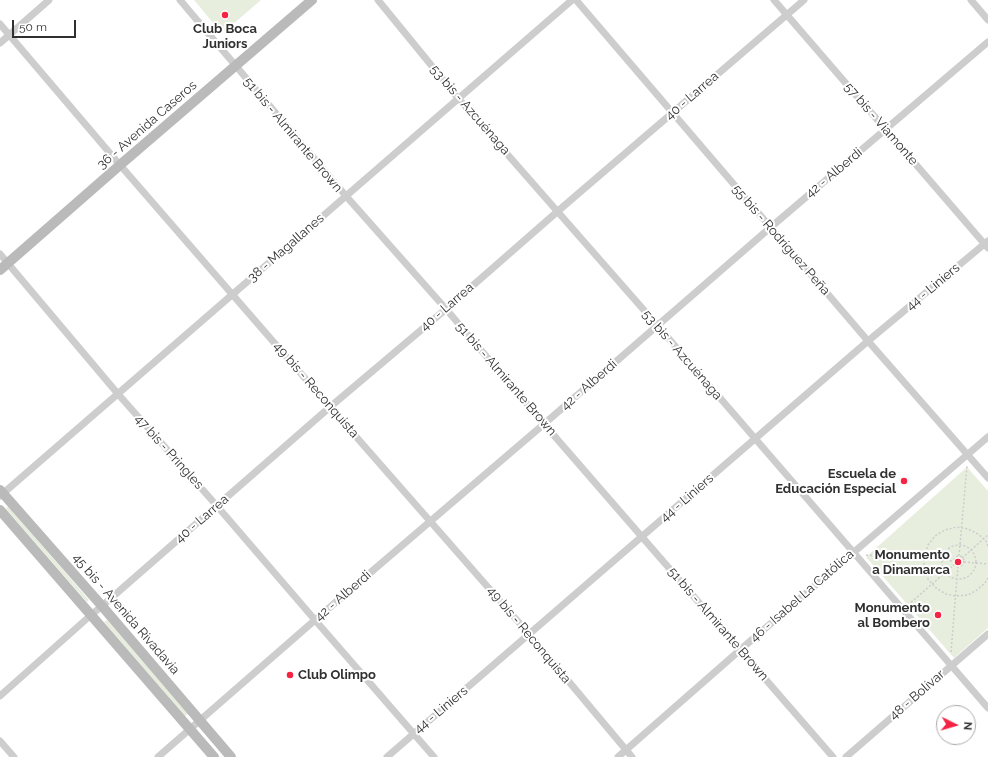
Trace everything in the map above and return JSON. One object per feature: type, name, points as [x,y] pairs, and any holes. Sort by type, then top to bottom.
[{"type":"main road","name":"36 - Avenida Caseros","points":[[4,266],[312,0]]},
{"type":"main road","name":"45 bis - Avenida Rivadavia","points":[[1,493],[102,606],[231,757]]},
{"type":"main road","name":"45 bis - Avenida Rivadavia","points":[[0,510],[214,757]]},
{"type":"street","points":[[0,42],[48,0]]},
{"type":"street","name":"51 bis - Almirante Brown","points":[[180,0],[346,196],[446,309],[642,538],[833,757]]},
{"type":"street","name":"53 bis - Azcuénaga","points":[[378,0],[458,98],[558,211],[950,666],[988,708]]},
{"type":"street","name":"38 - Magallanes","points":[[1,493],[118,394],[572,0]]},
{"type":"street","name":"55 bis - Rodríguez Peña","points":[[576,0],[868,341],[988,478]]},
{"type":"street","name":"57 bis - Viamonte","points":[[774,0],[987,244]]},
{"type":"street","name":"40 - Larrea","points":[[0,696],[330,407],[446,309],[804,0]]},
{"type":"street","points":[[971,0],[988,20]]},
{"type":"street","name":"49 bis - Reconquista","points":[[0,24],[120,165],[529,634],[632,757]]},
{"type":"street","name":"42 - Alberdi","points":[[158,757],[657,325],[988,42]]},
{"type":"street","name":"44 - Liniers","points":[[387,757],[868,341],[987,244]]},
{"type":"street","name":"47 bis - Pringles","points":[[0,254],[4,266],[217,506],[434,757]]},
{"type":"street","name":"46 - Isabel La Católica","points":[[618,757],[988,437]]},
{"type":"street","name":"48 - Bolívar","points":[[846,757],[988,634]]},
{"type":"street","points":[[0,741],[14,757]]},
{"type":"path","points":[[954,561],[956,557],[959,556],[968,454]]},
{"type":"path","points":[[988,546],[984,539],[978,534],[968,529],[957,527],[945,530],[936,536],[928,545],[924,559],[924,568],[928,579],[936,588],[946,594],[956,596],[968,595],[977,590],[988,578]]},
{"type":"path","points":[[962,558],[988,535]]},
{"type":"path","points":[[960,545],[963,545],[971,550],[975,557],[975,567],[968,576],[957,578],[952,577],[946,572],[942,565],[942,560],[948,549],[952,546],[960,545]]},
{"type":"path","points":[[853,553],[954,561]]},
{"type":"path","points":[[959,556],[964,562]]},
{"type":"path","points":[[954,561],[958,566]]},
{"type":"path","points":[[958,566],[963,565],[964,562],[988,564]]},
{"type":"path","points":[[902,610],[955,564]]},
{"type":"path","points":[[950,666],[958,566]]},
{"type":"green space","name":"Club Boca Juniors","points":[[194,0],[261,0],[225,31],[219,30]]},
{"type":"green space","points":[[967,467],[988,491],[988,628],[954,658],[866,557]]},
{"type":"green space","points":[[8,506],[89,600],[87,602],[6,509]]},
{"type":"green space","points":[[107,620],[188,714],[185,716],[104,622]]},
{"type":"place","name":"Club Boca Juniors","points":[[225,15]]},
{"type":"place","name":"Escuela de Educación Especial","points":[[904,481]]},
{"type":"place","name":"Monumento a Dinamarca","points":[[958,562]]},
{"type":"place","name":"Monumento al Bombero","points":[[938,615]]},
{"type":"place","name":"Club Olimpo","points":[[290,675]]}]
